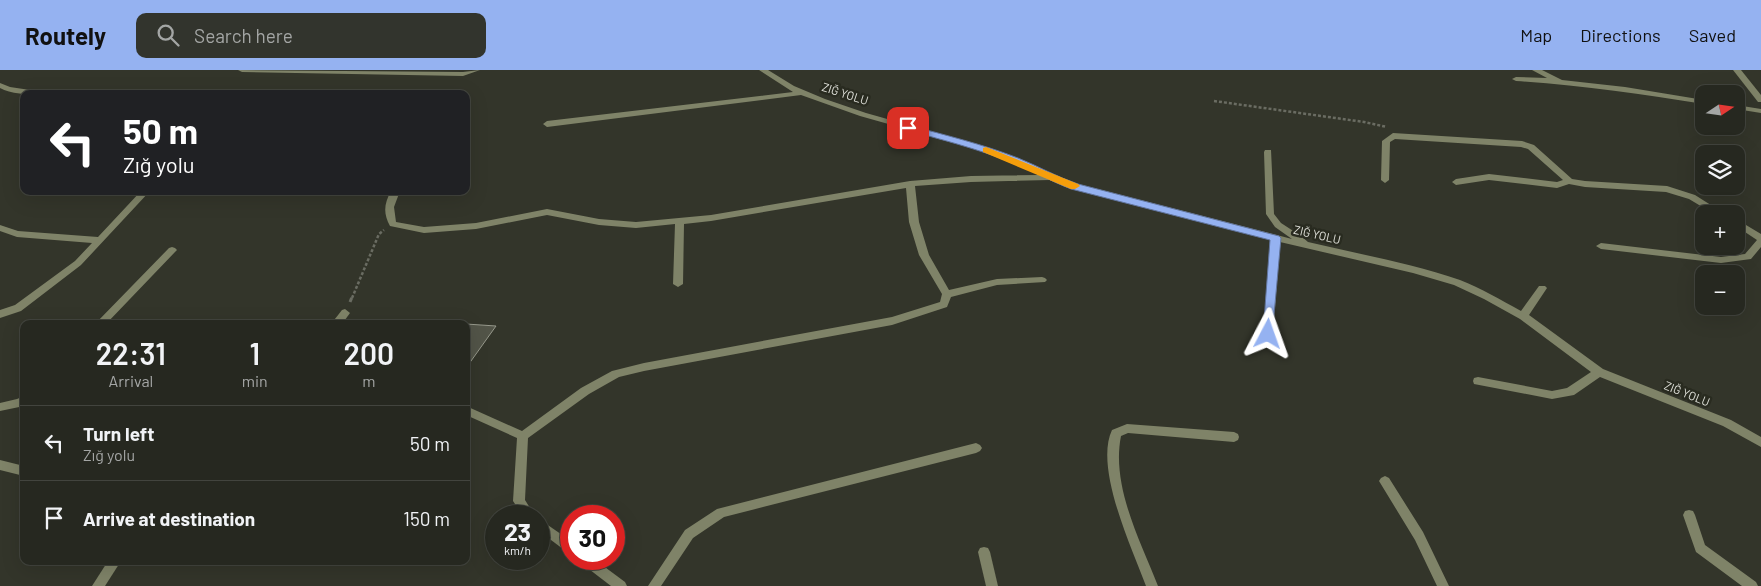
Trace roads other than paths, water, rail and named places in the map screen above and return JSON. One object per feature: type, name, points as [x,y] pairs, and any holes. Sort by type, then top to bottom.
[{"type":"street","points":[[242,70],[463,74],[476,70]]},
{"type":"street","points":[[763,70],[800,92],[908,128],[966,143],[1016,161],[1051,178],[1075,186],[1276,238],[1413,270],[1457,283],[1487,296],[1523,316],[1599,372],[1726,423],[1761,442]]},
{"type":"street","points":[[1536,70],[1556,81]]},
{"type":"street","points":[[1737,70],[1761,100]]},
{"type":"street","points":[[1516,79],[1556,81],[1625,89],[1695,101]]},
{"type":"street","points":[[0,85],[6,90],[20,92]]},
{"type":"street","points":[[547,124],[800,92]]},
{"type":"street","points":[[1745,108],[1761,111]]},
{"type":"street","points":[[1385,180],[1386,141],[1393,136],[1522,144],[1531,147],[1569,180],[1585,184],[1667,190],[1692,197],[1706,205]]},
{"type":"street","points":[[1268,152],[1270,214],[1278,225],[1304,244]]},
{"type":"street","points":[[1456,182],[1489,177],[1557,185],[1569,180]]},
{"type":"street","points":[[393,195],[390,200],[388,216],[393,224],[424,230],[476,226],[548,212],[599,222],[636,225],[711,218],[910,184],[971,178],[1051,178]]},
{"type":"street","points":[[523,436],[585,391],[616,374],[644,366],[892,321],[944,304],[947,294],[924,255],[914,222],[910,184]]},
{"type":"street","points":[[0,314],[18,308],[78,262],[142,195]]},
{"type":"street","points":[[678,284],[680,221]]},
{"type":"street","points":[[0,228],[17,234],[100,240]]},
{"type":"street","points":[[1601,246],[1720,260],[1748,257],[1761,239],[1745,228]]},
{"type":"street","points":[[1268,334],[1276,238]]},
{"type":"street","points":[[104,320],[172,250]]},
{"type":"street","points":[[947,294],[996,282],[1042,280]]},
{"type":"street","points":[[1523,316],[1542,288]]},
{"type":"street","points":[[339,320],[345,313]]},
{"type":"street","points":[[1478,381],[1552,395],[1570,392],[1599,372]]},
{"type":"street","points":[[0,407],[20,403]]},
{"type":"street","points":[[470,412],[523,436]]},
{"type":"street","points":[[1152,586],[1114,481],[1112,444],[1116,433],[1127,428],[1234,437]]},
{"type":"street","points":[[522,505],[519,500],[523,436]]},
{"type":"street","points":[[654,586],[689,534],[721,514],[976,448]]},
{"type":"street","points":[[0,465],[20,470]]},
{"type":"street","points":[[1385,481],[1419,536],[1443,586]]},
{"type":"street","points":[[1689,515],[1700,548],[1752,586]]},
{"type":"street","points":[[984,552],[992,586]]},
{"type":"street","points":[[98,586],[112,565]]},
{"type":"street","points":[[600,570],[621,586]]}]
